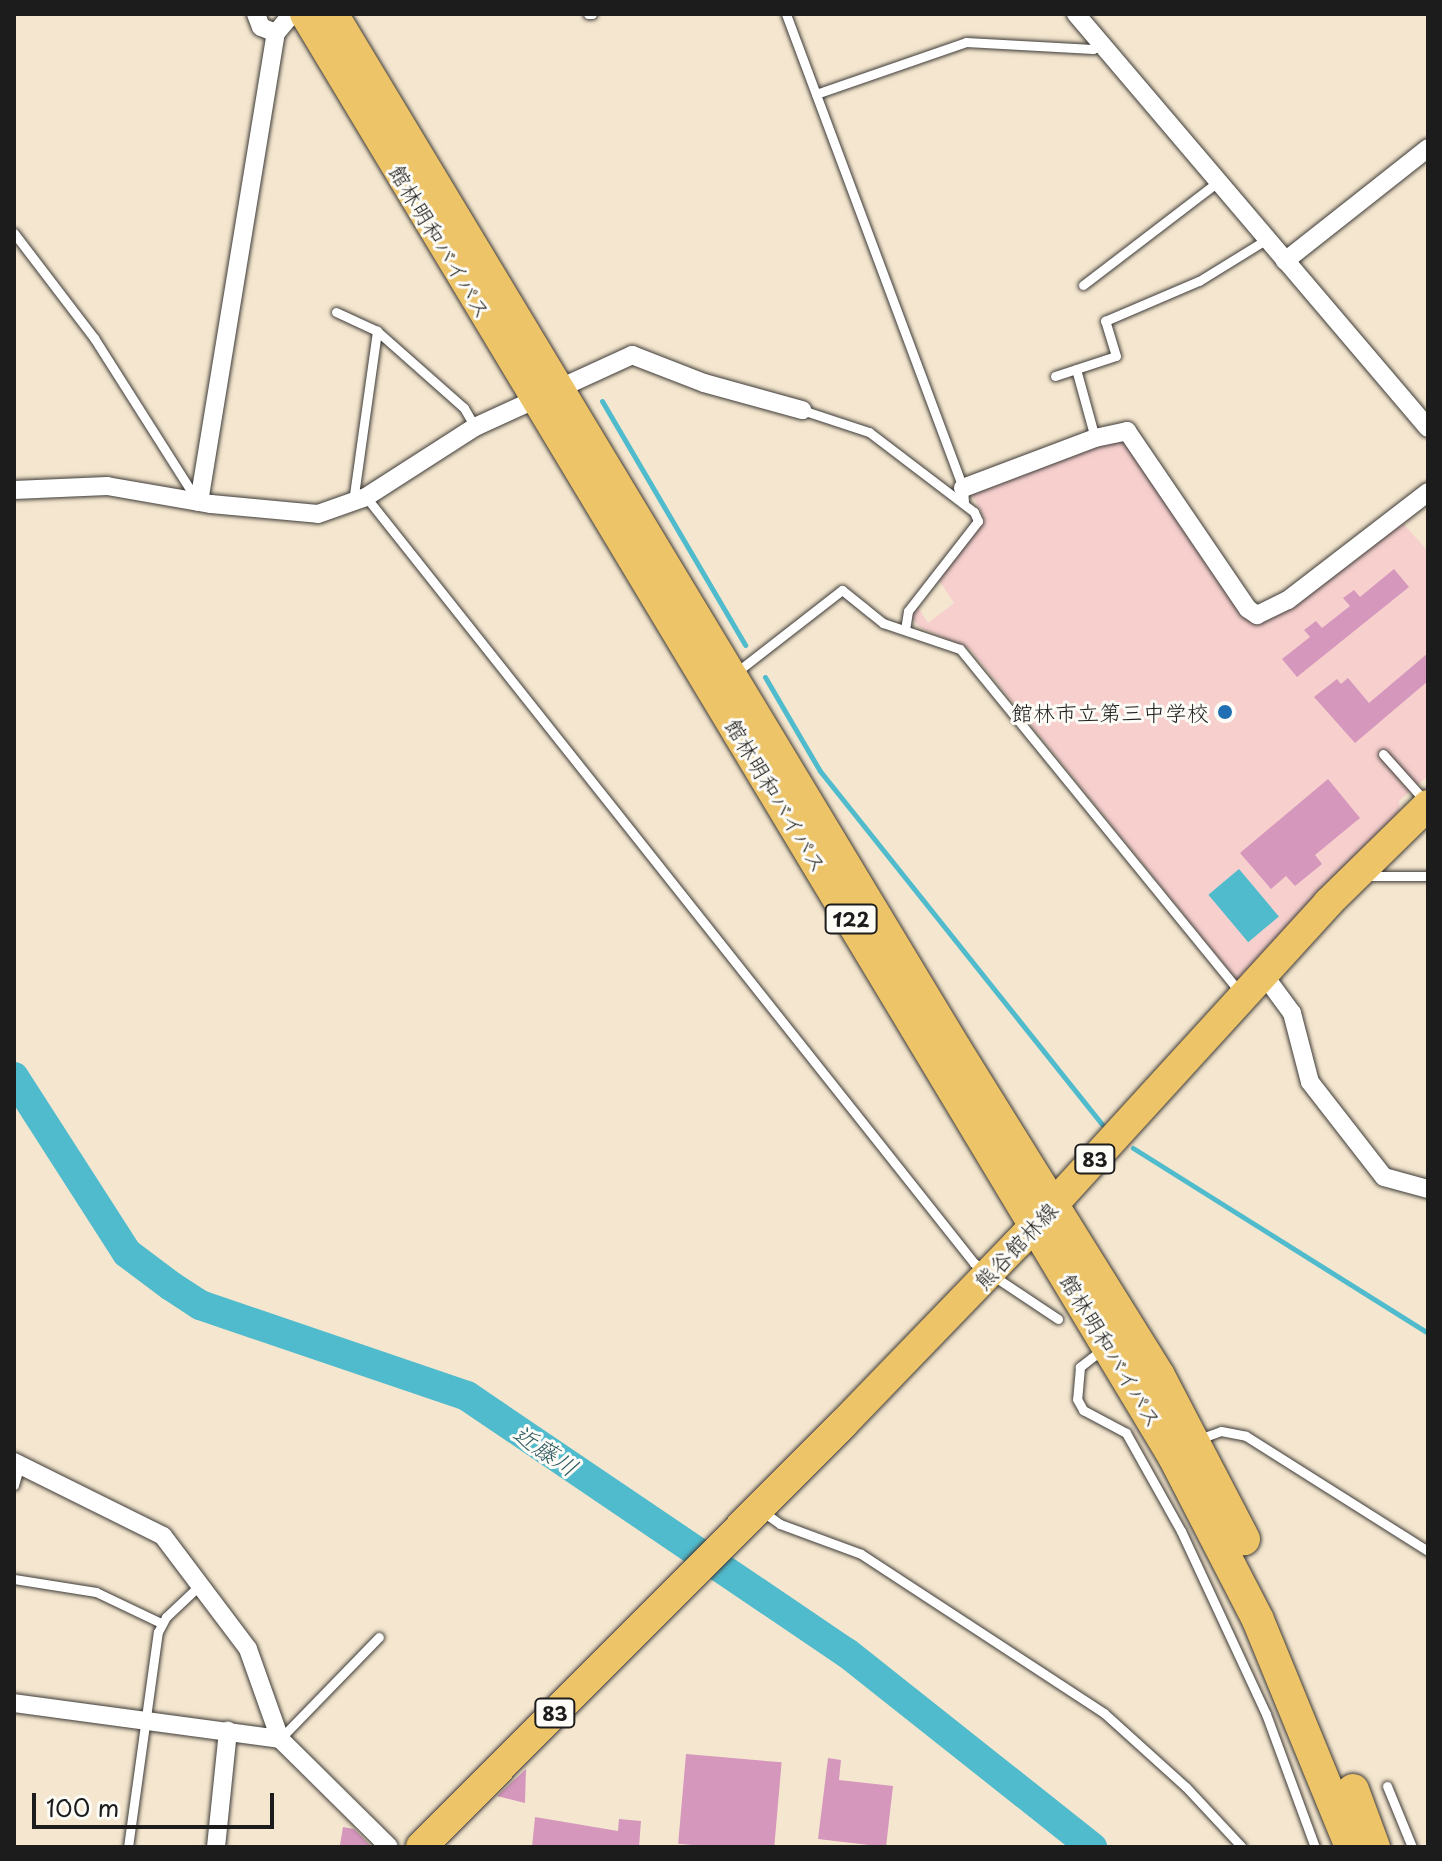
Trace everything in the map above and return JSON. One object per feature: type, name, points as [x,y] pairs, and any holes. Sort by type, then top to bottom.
[{"type":"highway","name":"館林明和バイパス","points":[[306,14],[547,394],[1044,1213],[1195,1441],[1302,1664],[1374,1847]]},
{"type":"highway","name":"館林明和バイパス","points":[[332,14],[547,394],[734,674],[1044,1213],[1110,1344],[1229,1556],[1298,1709],[1351,1847]]},
{"type":"main road","name":"熊谷館林線","points":[[421,1847],[690,1579],[988,1273],[1358,872],[1428,805]]},
{"type":"street","points":[[256,14],[261,27],[276,33]]},
{"type":"street","points":[[199,502],[276,33],[292,14]]},
{"type":"street","points":[[1076,14],[1428,428]]},
{"type":"street","points":[[1285,261],[1428,148]]},
{"type":"street","points":[[14,490],[107,486],[199,502],[318,514],[359,499],[475,427],[632,355],[704,383],[802,410]]},
{"type":"street","points":[[964,495],[1095,438],[1122,430],[1132,435],[1248,609],[1257,615],[1288,600],[1428,492]]},
{"type":"street","points":[[1254,986],[1292,1013],[1310,1082],[1384,1177],[1428,1189]]},
{"type":"street","points":[[17,1463],[163,1536],[248,1649],[280,1739],[389,1847]]},
{"type":"street","points":[[14,1703],[143,1718],[280,1739]]},
{"type":"street","points":[[216,1847],[228,1731]]},
{"type":"lane","points":[[786,14],[964,495],[978,521],[908,611],[905,629]]},
{"type":"lane","points":[[816,94],[966,42],[1093,49],[1104,44]]},
{"type":"lane","points":[[1083,285],[1219,181]]},
{"type":"lane","points":[[14,233],[94,338],[199,502]]},
{"type":"lane","points":[[1055,376],[1116,356],[1105,321],[1199,281],[1267,239]]},
{"type":"lane","points":[[336,312],[377,331],[464,408],[475,427]]},
{"type":"lane","points":[[377,331],[359,499],[955,1240],[988,1273],[1058,1319]]},
{"type":"lane","points":[[1076,369],[1095,438]]},
{"type":"lane","points":[[802,410],[869,432],[964,495]]},
{"type":"lane","points":[[734,674],[842,590],[883,623],[967,655],[1254,986]]},
{"type":"lane","points":[[1383,754],[1428,805]]},
{"type":"lane","points":[[1358,872],[1372,879],[1428,876]]},
{"type":"lane","points":[[1110,1344],[1080,1367],[1077,1399],[1083,1410],[1126,1433],[1175,1519],[1266,1714],[1315,1847]]},
{"type":"lane","points":[[1195,1441],[1221,1431],[1246,1436],[1428,1551]]},
{"type":"lane","points":[[14,1485],[17,1463]]},
{"type":"lane","points":[[759,1509],[780,1524],[861,1554],[1104,1713],[1186,1787],[1242,1847]]},
{"type":"lane","points":[[14,1579],[96,1592],[161,1623]]},
{"type":"lane","points":[[128,1847],[143,1718],[161,1623],[200,1585]]},
{"type":"lane","points":[[280,1739],[379,1637]]},
{"type":"lane","points":[[1387,1786],[1412,1847]]},
{"type":"shaded area","name":"館林市立第三中学校","points":[[1115,436],[1129,439],[1252,623],[1291,606],[1400,520],[1428,551],[1428,776],[1399,801],[1400,816],[1244,979],[1236,979],[970,649],[920,627],[911,617],[917,606],[928,623],[954,603],[938,579],[984,518],[972,494]]},
{"type":"water","points":[[1239,869],[1279,916],[1248,942],[1208,895]]},
{"type":"building","points":[[1394,569],[1409,587],[1297,677],[1282,659],[1310,637],[1304,630],[1316,621],[1322,628],[1350,606],[1343,598],[1354,590],[1360,597]]},
{"type":"building","points":[[1428,653],[1428,681],[1355,743],[1314,697],[1337,679],[1341,684],[1348,678],[1369,703]]},
{"type":"building","points":[[1328,779],[1360,818],[1315,855],[1322,864],[1295,886],[1286,876],[1271,889],[1240,853]]},
{"type":"building","points":[[686,1754],[782,1762],[774,1847],[678,1844]]},
{"type":"building","points":[[828,1758],[841,1760],[839,1780],[893,1786],[886,1847],[818,1839]]},
{"type":"building","points":[[526,1769],[525,1803],[497,1796]]},
{"type":"building","points":[[535,1817],[618,1831],[619,1819],[641,1821],[639,1847],[532,1847]]},
{"type":"building","points":[[343,1827],[354,1829],[372,1847],[340,1845]]},
{"type":"waterway","points":[[602,401],[745,645]]},
{"type":"waterway","points":[[765,677],[820,771],[1102,1124]]},
{"type":"waterway","name":"近藤川","points":[[14,1077],[127,1253],[171,1286],[200,1305],[467,1396],[847,1653],[1092,1847]]},
{"type":"waterway","points":[[1133,1148],[1428,1333]]},
{"type":"place","name":"館林市立第三中学校","points":[[1225,712]]}]
